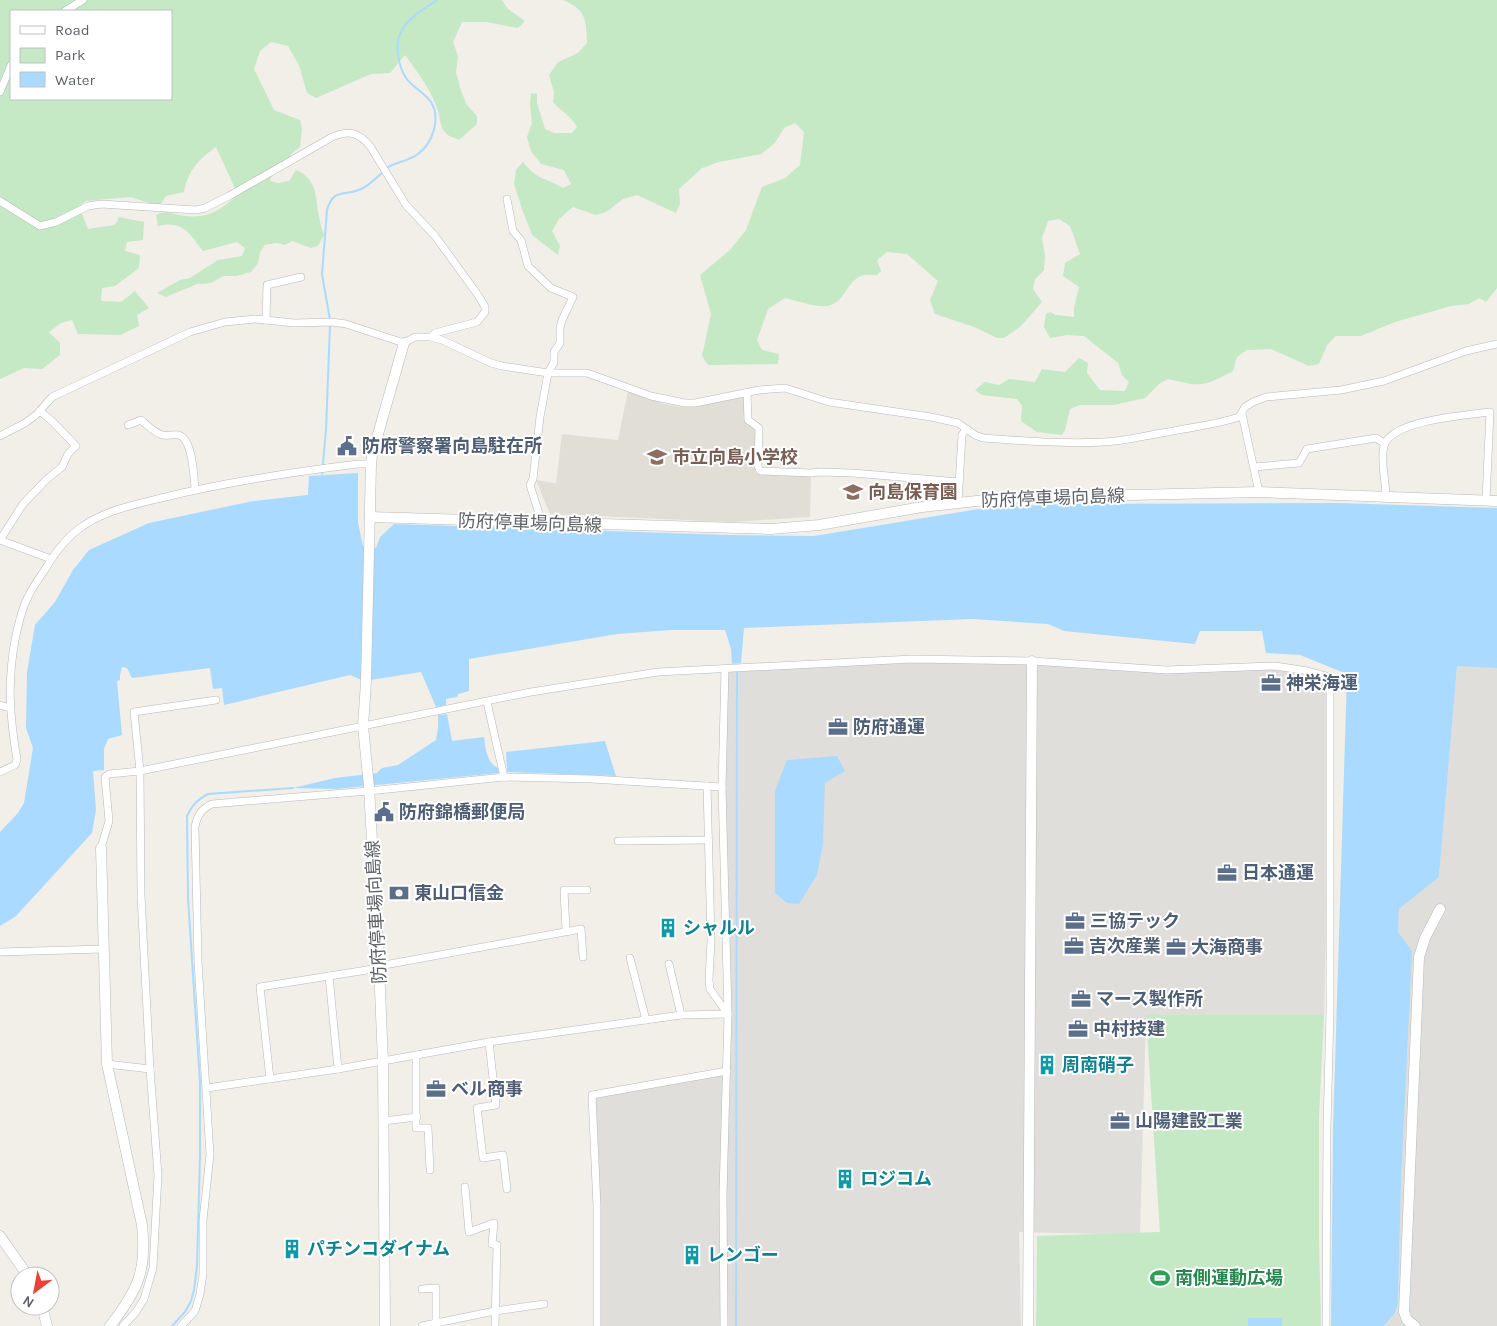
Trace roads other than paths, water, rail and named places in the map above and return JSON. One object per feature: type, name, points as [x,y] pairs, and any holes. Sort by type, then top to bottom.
[{"type":"main road","points":[[370,517],[372,455],[380,433],[404,343]]},
{"type":"main road","name":"防府停車場向島線","points":[[385,1326],[383,1062],[369,789],[363,726],[366,682],[370,517],[771,530],[818,525],[958,502],[1004,498],[1259,492],[1497,501]]},
{"type":"main road","points":[[1028,1326],[1032,661]]},
{"type":"main road","points":[[100,848],[107,1064],[142,1225],[144,1243],[139,1282],[126,1306],[110,1326]]},
{"type":"main road","points":[[1415,1326],[1407,1320],[1404,1312],[1419,956],[1425,938],[1440,908]]},
{"type":"main road","points":[[0,1236],[21,1266]]},
{"type":"street","points":[[67,10],[83,0]]},
{"type":"street","points":[[0,92],[10,67]]},
{"type":"street","points":[[0,202],[40,226],[56,222],[88,206],[101,204],[196,210],[205,208],[229,196],[325,141],[343,133],[353,133],[363,138],[370,146],[406,205],[435,236],[485,307],[483,316],[477,322],[435,333],[431,337]]},
{"type":"street","points":[[507,199],[513,231],[521,240],[528,266],[551,288],[573,297],[562,320],[560,343],[554,352],[554,362],[548,373],[540,416],[533,479],[530,485],[542,523]]},
{"type":"street","points":[[266,320],[266,285],[300,277]]},
{"type":"street","points":[[0,436],[25,423],[40,411],[52,397],[190,332],[226,322],[256,319],[294,323],[332,322],[346,324],[404,343],[415,336],[431,337],[442,340],[491,363],[548,373],[588,372],[651,396],[684,403],[695,403],[759,390],[785,388],[829,402],[931,417],[958,423],[982,438],[1019,441],[1104,442],[1208,426],[1239,418],[1245,406],[1266,397],[1341,390],[1384,381],[1450,356],[1497,344]]},
{"type":"street","points":[[747,393],[748,420],[759,428],[758,466],[760,471],[845,473],[959,482]]},
{"type":"street","points":[[40,411],[54,422],[76,446],[68,454],[62,467],[47,479],[23,504],[0,540],[51,559]]},
{"type":"street","points":[[1386,496],[1383,451],[1384,443],[1392,436],[1401,430],[1433,418],[1490,412],[1486,500]]},
{"type":"street","points":[[1242,414],[1259,492]]},
{"type":"street","points":[[128,425],[141,420],[164,436],[178,435],[182,437],[189,446],[191,453],[195,490]]},
{"type":"street","points":[[958,502],[962,435],[966,429]]},
{"type":"street","points":[[1254,467],[1300,463],[1307,449],[1376,438],[1384,443]]},
{"type":"street","points":[[0,772],[16,765],[18,760],[10,708],[11,665],[19,620],[27,598],[51,559],[72,535],[83,526],[128,506],[195,490],[260,477],[322,468],[371,464]]},
{"type":"street","points":[[100,848],[109,821],[105,777],[109,774],[140,771],[531,692],[658,672],[912,659],[1032,661],[1167,670],[1275,666],[1326,676],[1330,687],[1330,1011],[1327,1127],[1326,1326]]},
{"type":"street","points":[[724,1326],[723,1194],[728,1014],[722,787],[725,669]]},
{"type":"street","points":[[123,1326],[136,1312],[144,1299],[153,1268],[158,1175],[150,1069],[141,896],[140,771],[134,712],[216,700]]},
{"type":"street","points":[[487,702],[504,777]]},
{"type":"street","points":[[0,705],[10,708]]},
{"type":"street","points":[[181,1326],[195,1310],[200,1294],[203,1274],[203,1220],[210,1155],[198,962],[195,827],[200,813],[206,807],[212,804],[504,777],[592,779],[722,787]]},
{"type":"street","points":[[707,786],[711,940],[710,989],[728,1014]]},
{"type":"street","points":[[618,841],[708,840]]},
{"type":"street","points":[[566,930],[564,890],[587,890]]},
{"type":"street","points":[[270,1079],[260,986],[367,970],[379,966],[566,930],[582,929],[583,957]]},
{"type":"street","points":[[0,952],[104,950]]},
{"type":"street","points":[[630,958],[646,1020]]},
{"type":"street","points":[[669,964],[681,1015]]},
{"type":"street","points":[[330,976],[338,1069]]},
{"type":"street","points":[[207,1088],[383,1062],[489,1042],[681,1015],[728,1014]]},
{"type":"street","points":[[489,1042],[496,1105],[477,1108],[483,1158],[503,1155],[507,1189]]},
{"type":"street","points":[[416,1056],[416,1128],[428,1128],[430,1170]]},
{"type":"street","points":[[107,1064],[150,1069]]},
{"type":"street","points":[[597,1326],[596,1207],[592,1095],[727,1071]]},
{"type":"street","points":[[383,1121],[416,1117]]},
{"type":"street","points":[[465,1187],[469,1232],[494,1223],[492,1244],[497,1244],[495,1326]]},
{"type":"street","points":[[422,1289],[436,1288],[436,1325]]},
{"type":"street","points":[[422,1326],[456,1323],[496,1311],[544,1304]]},
{"type":"water","points":[[358,473],[358,523],[363,546],[376,548],[380,537],[394,524],[814,536],[985,508],[1061,504],[1338,503],[1497,508],[1497,668],[1457,666],[1439,877],[1399,909],[1398,932],[1412,951],[1401,1184],[1398,1304],[1395,1313],[1384,1326],[1331,1326],[1333,1130],[1347,674],[1300,655],[1266,653],[1262,631],[1200,631],[1195,644],[1064,631],[1048,624],[972,619],[744,628],[741,663],[732,664],[731,649],[725,630],[671,630],[617,634],[469,659],[469,691],[458,694],[457,697],[446,699],[446,705],[436,707],[421,672],[364,681],[350,675],[224,705],[222,688],[213,689],[210,668],[132,678],[127,668],[122,667],[120,680],[117,681],[122,735],[108,739],[104,749],[104,770],[93,771],[96,810],[92,833],[16,916],[0,926],[0,832],[18,813],[24,803],[33,748],[26,728],[27,672],[35,625],[55,602],[73,570],[89,550],[149,523],[253,501],[308,495],[309,476]]},
{"type":"water","points":[[447,714],[452,741],[484,737],[489,759],[498,768],[499,773],[336,789],[293,788],[335,778],[377,773],[382,768],[398,765],[436,740],[438,715]]},
{"type":"water","points":[[605,741],[616,776],[507,772],[506,752]]},
{"type":"water","points":[[837,756],[845,771],[825,783],[823,844],[817,875],[799,904],[787,903],[775,893],[775,791],[787,760]]},
{"type":"water","points":[[1248,1318],[1282,1318],[1282,1326],[1248,1326]]},
{"type":"waterway","points":[[386,169],[418,154],[428,143],[434,130],[434,108],[428,98],[411,84],[403,73],[399,61],[398,41],[405,25],[437,0]]},
{"type":"waterway","points":[[330,320],[322,274],[327,210],[336,195],[364,188],[383,172]]},
{"type":"waterway","points":[[322,474],[326,430],[330,325]]},
{"type":"waterway","points":[[736,1326],[737,671]]},
{"type":"waterway","points":[[172,1326],[185,1312],[191,1301],[197,1266],[200,1082],[188,898],[187,816],[195,803],[208,794],[293,788]]},
{"type":"place","name":"防府警察署向島駐在所","points":[[347,446]]},
{"type":"place","name":"市立向島小学校","points":[[657,457]]},
{"type":"place","name":"向島保育園","points":[[853,492]]},
{"type":"place","name":"神栄海運","points":[[1271,683]]},
{"type":"place","name":"防府通運","points":[[838,727]]},
{"type":"place","name":"防府錦橋郵便局","points":[[384,812]]},
{"type":"place","name":"日本通運","points":[[1227,873]]},
{"type":"place","name":"東山口信金","points":[[399,893]]},
{"type":"place","name":"三協テック","points":[[1075,921]]},
{"type":"place","name":"シャルル","points":[[668,928]]},
{"type":"place","name":"吉次産業","points":[[1074,946]]},
{"type":"place","name":"大海商事","points":[[1176,947]]},
{"type":"place","name":"マース製作所","points":[[1081,999]]},
{"type":"place","name":"中村技建","points":[[1078,1029]]},
{"type":"place","name":"周南硝子","points":[[1047,1065]]},
{"type":"place","name":"ベル商事","points":[[436,1089]]},
{"type":"place","name":"山陽建設工業","points":[[1120,1121]]},
{"type":"place","name":"ロジコム","points":[[845,1179]]},
{"type":"place","name":"パチンコダイナム","points":[[292,1249]]},
{"type":"place","name":"レンゴー","points":[[692,1255]]},
{"type":"place","name":"南側運動広場","points":[[1160,1278]]}]
